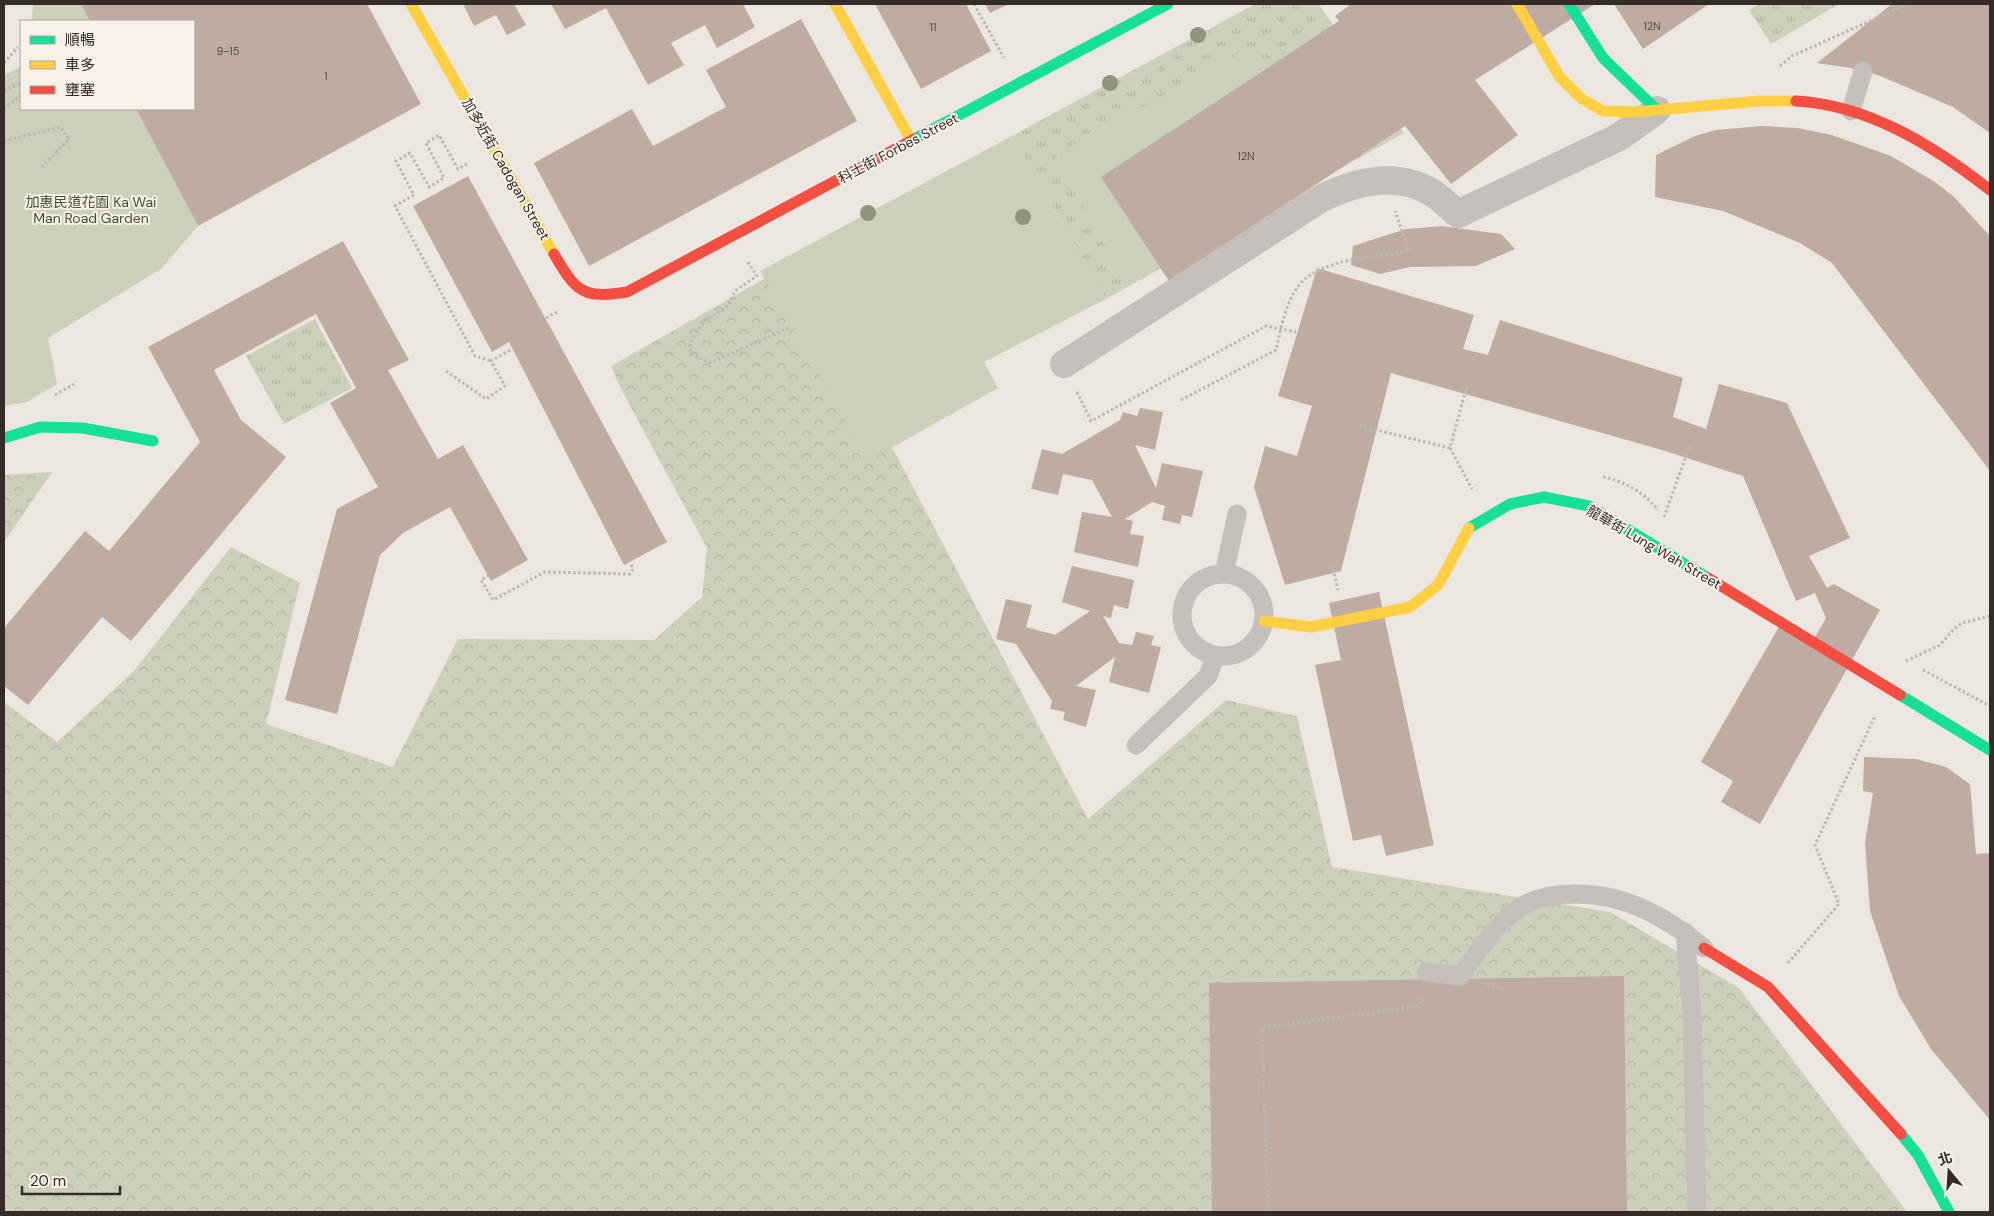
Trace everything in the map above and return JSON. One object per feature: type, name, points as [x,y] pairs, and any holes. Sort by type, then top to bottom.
[{"type":"main road","name":"加多近街 Cadogan Street","points":[[412,4],[566,275],[583,292],[607,294],[627,292]]},
{"type":"main road","points":[[835,4],[911,140]]},
{"type":"main road","name":"科士街 Forbes Street","points":[[627,292],[1168,4]]},
{"type":"main road","points":[[1517,4],[1546,55],[1577,97],[1598,110],[1625,112],[1772,100],[1825,105],[1851,110],[1875,118],[1919,139],[1990,190]]},
{"type":"main road","points":[[1569,4],[1603,58],[1657,110]]},
{"type":"main road","points":[[4,438],[40,427],[74,428],[152,441]]},
{"type":"main road","name":"龍華街 Lung Wah Street","points":[[1264,620],[1312,627],[1410,607],[1438,585],[1470,526],[1510,504],[1544,497],[1589,506],[1990,750]]},
{"type":"main road","points":[[1704,948],[1768,987],[1906,1140],[1934,1182],[1949,1212]]},
{"type":"street","points":[[1064,364],[1322,198],[1345,187],[1383,180],[1408,182],[1433,194],[1458,214],[1619,136],[1657,110]]},
{"type":"lane","points":[[1851,110],[1863,71]]},
{"type":"lane","points":[[1224,574],[1237,514]]},
{"type":"lane","points":[[1224,574],[1238,576],[1249,583],[1259,594],[1264,620],[1260,633],[1252,644],[1242,652],[1229,656],[1216,656],[1202,651],[1192,643],[1184,631],[1181,618],[1183,604],[1188,592],[1198,582],[1210,576],[1224,574]]},
{"type":"lane","points":[[1136,745],[1208,676],[1216,656]]},
{"type":"lane","points":[[1426,972],[1460,976],[1497,929],[1512,914],[1524,905],[1540,898],[1559,894],[1608,896],[1628,901],[1685,932],[1704,948]]},
{"type":"lane","points":[[1685,932],[1692,1012],[1697,1212]]},
{"type":"path","points":[[974,4],[1005,60],[997,64]]},
{"type":"path","points":[[1780,66],[1792,56],[1908,4]]},
{"type":"path","points":[[4,63],[18,47]]},
{"type":"path","points":[[4,91],[20,83]]},
{"type":"path","points":[[4,109],[20,97]]},
{"type":"path","points":[[4,141],[61,127],[69,139],[42,167]]},
{"type":"path","points":[[458,169],[439,135],[426,143],[444,178],[429,187],[410,153],[396,161],[414,195],[395,206],[475,356],[491,360],[512,349]]},
{"type":"path","points":[[1181,400],[1276,350],[1281,329],[1296,291],[1309,275],[1330,266],[1409,250],[1383,180]]},
{"type":"path","points":[[744,255],[757,276],[735,291],[728,306],[703,322],[690,343],[691,354],[710,363],[791,327]]},
{"type":"path","points":[[546,318],[551,316]]},
{"type":"path","points":[[1091,421],[1266,326],[1296,332]]},
{"type":"path","points":[[446,371],[486,399],[505,386],[491,360]]},
{"type":"path","points":[[1467,385],[1450,448],[1474,493]]},
{"type":"path","points":[[1360,426],[1450,448]]},
{"type":"path","points":[[1664,518],[1690,445]]},
{"type":"path","points":[[489,575],[481,580],[493,600],[545,572],[630,574],[633,568],[630,562]]},
{"type":"path","points":[[1332,564],[1340,598]]},
{"type":"path","points":[[1990,616],[1962,623],[1954,628],[1940,645],[1906,662],[1990,706]]},
{"type":"path","points":[[1768,987],[1839,904],[1815,845],[1876,713]]},
{"type":"path","points":[[1268,1212],[1262,1028],[1419,1006]]},
{"type":"green space","points":[[33,4],[81,4],[89,20],[32,20]]},
{"type":"green space","points":[[1255,4],[1319,4],[1404,133],[1106,299],[1012,136]]},
{"type":"green space","points":[[1759,4],[1839,4],[1771,44],[1749,10]]},
{"type":"green space","points":[[1251,47],[1320,172],[1124,280],[1055,155]]},
{"type":"green space","name":"加惠民道花園 Ka Wai Man Road Garden","points":[[20,67],[20,110],[137,110],[198,226],[161,269],[48,338],[57,384],[27,402],[4,406],[4,75]]},
{"type":"green space","points":[[1012,136],[1106,299],[984,362],[998,388],[868,461],[760,271]]},
{"type":"green space","points":[[792,263],[865,396],[1088,819],[1226,700],[1297,716],[1332,867],[1610,912],[1739,988],[1907,1212],[4,1212],[4,702],[57,742],[134,671],[231,547],[300,583],[266,724],[393,767],[458,639],[654,640],[702,597],[707,548],[621,389],[611,366]]},
{"type":"green space","points":[[315,319],[352,388],[284,424],[246,356]]},
{"type":"green space","points":[[52,472],[4,542],[4,475]]},
{"type":"building","points":[[81,4],[367,4],[421,104],[198,226],[137,110],[195,110],[195,20],[89,20]]},
{"type":"building","points":[[469,4],[514,4],[526,25],[507,35],[496,15],[474,26],[464,6]]},
{"type":"building","points":[[551,4],[743,4],[755,27],[717,48],[705,25],[671,43],[684,65],[648,85],[606,8],[565,29]]},
{"type":"building","points":[[875,4],[966,4],[991,51],[921,89]]},
{"type":"building","points":[[985,4],[1009,4],[990,13]]},
{"type":"building","points":[[1351,4],[1595,4],[1475,80],[1518,135],[1451,184],[1405,126],[1169,281],[1101,177],[1339,21],[1335,16]]},
{"type":"building","points":[[1614,4],[1709,4],[1643,49]]},
{"type":"building","points":[[1892,4],[1990,4],[1990,133],[1953,107],[1878,75],[1817,63]]},
{"type":"building","points":[[801,19],[857,121],[589,266],[534,163],[632,109],[653,146],[726,107],[706,70]]},
{"type":"building","points":[[1762,126],[1798,128],[1832,135],[1891,156],[1935,182],[1954,197],[1990,236],[1990,471],[1832,263],[1800,243],[1723,211],[1655,197],[1656,155],[1695,136],[1716,130]]},
{"type":"building","points":[[468,176],[667,542],[624,565],[509,342],[492,352],[413,206]]},
{"type":"building","points":[[1442,226],[1501,234],[1515,249],[1476,266],[1410,267],[1380,274],[1351,265],[1353,246],[1406,229]]},
{"type":"building","points":[[343,241],[409,360],[388,370],[438,459],[463,445],[528,560],[491,581],[450,507],[403,533],[380,555],[337,714],[285,700],[337,509],[378,487],[330,403],[356,388],[316,314],[214,370],[241,420],[286,457],[131,641],[102,617],[28,705],[4,686],[4,628],[85,531],[109,551],[200,442],[148,347]]},
{"type":"building","points":[[1317,268],[1474,315],[1463,349],[1488,355],[1500,320],[1683,378],[1673,417],[1706,429],[1719,384],[1787,403],[1850,538],[1809,556],[1827,588],[1834,584],[1880,610],[1760,824],[1721,802],[1733,781],[1701,762],[1780,625],[1812,642],[1826,618],[1815,593],[1796,601],[1743,476],[1662,450],[1391,373],[1341,571],[1285,585],[1254,487],[1265,446],[1297,456],[1312,406],[1278,396]]},
{"type":"building","points":[[1140,408],[1163,412],[1155,450],[1135,445],[1156,488],[1162,463],[1203,471],[1192,517],[1182,515],[1180,524],[1162,520],[1165,506],[1152,502],[1125,519],[1133,521],[1130,534],[1144,536],[1138,567],[1074,552],[1082,512],[1112,517],[1092,480],[1063,474],[1058,495],[1031,489],[1042,449],[1062,454],[1120,420],[1123,412],[1137,416]]},
{"type":"building","points":[[1072,566],[1134,580],[1128,609],[1114,605],[1111,618],[1103,616],[1119,643],[1132,645],[1136,632],[1154,636],[1151,645],[1161,647],[1149,693],[1109,682],[1115,657],[1076,686],[1096,690],[1086,727],[1063,720],[1065,712],[1050,709],[1052,701],[1016,644],[996,639],[1006,599],[1032,605],[1026,627],[1055,635],[1090,611],[1062,602]]},
{"type":"building","points":[[1379,592],[1434,845],[1386,856],[1381,835],[1353,841],[1315,665],[1341,660],[1329,603]]},
{"type":"building","points":[[1864,757],[1916,759],[1946,767],[1970,784],[1976,854],[1990,853],[1990,1120],[1931,1049],[1899,996],[1870,911],[1865,843],[1873,793],[1863,791]]},
{"type":"building","points":[[1624,976],[1627,1212],[1212,1212],[1209,983]]},
{"type":"traffic: fast","points":[[914,139],[1168,4]]},
{"type":"traffic: fast","points":[[1569,4],[1603,58],[1657,110]]},
{"type":"traffic: fast","points":[[4,438],[40,427],[83,428],[153,441]]},
{"type":"traffic: fast","points":[[1469,528],[1510,504],[1544,497],[1589,506],[1708,578]]},
{"type":"traffic: fast","points":[[1900,695],[1990,750]]},
{"type":"traffic: fast","points":[[1901,1134],[1918,1155],[1949,1212]]},
{"type":"traffic: slow","points":[[411,4],[554,254]]},
{"type":"traffic: slow","points":[[835,4],[911,140]]},
{"type":"traffic: slow","points":[[1517,4],[1559,76],[1582,99],[1603,111],[1635,112],[1760,101],[1796,101]]},
{"type":"traffic: slow","points":[[1264,621],[1311,627],[1410,607],[1438,585],[1469,528]]},
{"type":"traffic: jam","points":[[1796,101],[1823,104],[1849,110],[1899,130],[1946,158],[1990,190]]},
{"type":"traffic: jam","points":[[554,254],[568,277],[582,290],[600,294],[627,292],[914,139]]},
{"type":"traffic: jam","points":[[1708,578],[1900,695]]},
{"type":"traffic: jam","points":[[1704,948],[1768,987],[1901,1134]]}]
